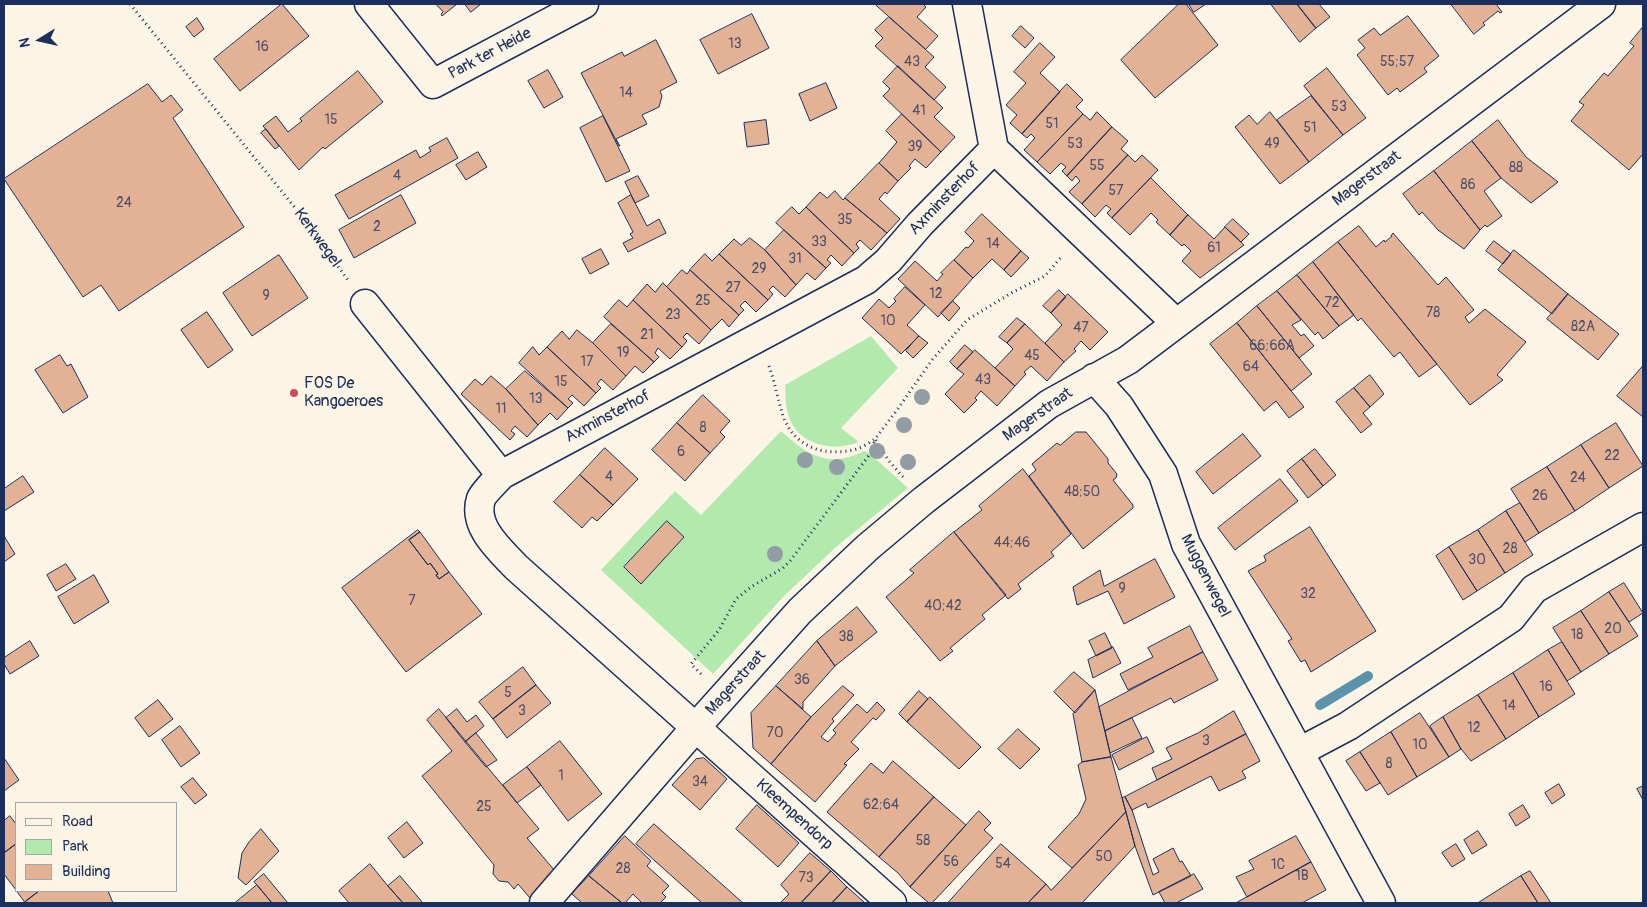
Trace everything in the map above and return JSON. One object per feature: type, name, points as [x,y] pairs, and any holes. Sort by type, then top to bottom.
[{"type":"street","name":"Park ter Heide","points":[[369,4],[433,84],[584,4]]},
{"type":"street","name":"Axminsterhof","points":[[967,4],[994,149],[1176,323]]},
{"type":"street","name":"Magerstraat","points":[[544,903],[696,727],[800,611],[868,546],[924,500],[1049,404],[1128,360],[1601,4]]},
{"type":"street","name":"Axminsterhof","points":[[696,727],[516,567],[490,539],[480,519],[481,499],[501,475],[866,280],[888,261],[920,224],[994,149]]},
{"type":"street","points":[[366,304],[501,475]]},
{"type":"street","name":"Muggenwegel","points":[[1094,378],[1120,406],[1163,474],[1186,544],[1381,903]]},
{"type":"street","points":[[1299,752],[1348,726],[1511,618],[1534,589],[1643,527]]},
{"type":"street","name":"Kleempendorp","points":[[696,727],[892,903]]},
{"type":"path","name":"Kerkwegel","points":[[130,4],[296,210],[366,304]]},
{"type":"path","points":[[696,658],[719,630],[736,599],[751,587],[783,568],[790,561],[870,454],[875,439],[932,360],[967,320],[1013,292],[1045,276],[1082,233]]},
{"type":"path","points":[[760,337],[784,416],[791,430],[801,441],[818,451],[836,452],[859,448],[875,439]]},
{"type":"path","points":[[875,439],[889,461],[924,500]]},
{"type":"green space","points":[[871,336],[898,368],[841,428],[859,442],[849,445],[829,446],[818,444],[801,435],[789,417],[785,385]]},
{"type":"green space","points":[[781,431],[800,447],[819,457],[840,459],[864,451],[870,454],[908,488],[836,547],[784,596],[713,674],[601,570],[675,491],[701,515]]},
{"type":"building","points":[[282,4],[309,36],[240,91],[214,59]]},
{"type":"building","points":[[436,4],[457,4],[442,16],[443,12]]},
{"type":"building","points":[[465,4],[481,4],[471,12]]},
{"type":"building","points":[[875,4],[923,4],[926,7],[917,17],[938,36],[926,49]]},
{"type":"building","points":[[1179,4],[1186,4],[1218,45],[1155,98],[1121,60]]},
{"type":"building","points":[[1189,4],[1206,4],[1194,12]]},
{"type":"building","points":[[1271,4],[1297,4],[1316,28],[1300,42]]},
{"type":"building","points":[[1297,4],[1319,4],[1330,17],[1316,28]]},
{"type":"building","points":[[1451,4],[1496,4],[1502,12],[1498,11],[1483,23],[1485,25],[1474,34]]},
{"type":"building","points":[[752,14],[769,48],[718,74],[700,40]]},
{"type":"building","points":[[1408,16],[1439,56],[1424,68],[1427,72],[1400,92],[1397,88],[1388,95],[1357,55],[1365,48],[1358,40],[1374,28],[1380,35]]},
{"type":"building","points":[[889,17],[934,57],[925,67],[946,87],[934,100],[875,46],[883,38],[875,30]]},
{"type":"building","points":[[197,18],[204,29],[194,37],[186,27]]},
{"type":"building","points":[[1021,26],[1034,38],[1025,48],[1012,36]]},
{"type":"building","points":[[1643,27],[1643,154],[1629,170],[1571,121],[1584,105],[1579,102],[1604,73],[1608,76],[1634,46],[1630,43]]},
{"type":"building","points":[[656,40],[677,82],[660,91],[662,96],[659,107],[642,115],[647,124],[616,139],[619,146],[581,73],[622,52],[624,56]]},
{"type":"building","points":[[1040,43],[1055,57],[1040,73],[1060,92],[1022,134],[1010,123],[1017,115],[1006,105],[1026,83],[1014,72]]},
{"type":"building","points":[[898,66],[943,108],[934,117],[955,137],[941,152],[883,96],[890,89],[883,82]]},
{"type":"building","points":[[1327,68],[1366,118],[1343,135],[1304,86]]},
{"type":"building","points":[[548,70],[563,97],[544,108],[528,81]]},
{"type":"building","points":[[358,71],[383,102],[325,149],[323,147],[299,170],[263,126],[276,116],[288,132],[302,121],[300,119]]},
{"type":"building","points":[[826,83],[837,108],[810,121],[799,94]]},
{"type":"building","points":[[148,84],[162,102],[171,95],[183,110],[173,118],[244,227],[119,311],[101,285],[83,297],[4,179]]},
{"type":"building","points":[[1067,84],[1083,100],[1076,107],[1083,114],[1037,162],[1024,150],[1035,138],[1031,134],[1027,138],[1022,134]]},
{"type":"building","points":[[1311,96],[1343,135],[1309,162],[1277,120]]},
{"type":"building","points":[[1097,112],[1112,127],[1067,176],[1062,171],[1066,167],[1061,163],[1050,174],[1037,162],[1083,114],[1090,120]]},
{"type":"building","points":[[1270,112],[1309,162],[1280,184],[1235,127],[1249,115],[1257,124]]},
{"type":"building","points":[[902,114],[941,152],[926,168],[915,159],[909,166],[911,168],[898,181],[879,163],[897,142],[886,131]]},
{"type":"building","points":[[603,116],[630,171],[606,182],[580,128]]},
{"type":"building","points":[[766,120],[769,144],[747,147],[744,123]]},
{"type":"building","points":[[1498,120],[1526,157],[1558,182],[1531,203],[1501,178],[1472,141]]},
{"type":"building","points":[[1112,127],[1128,141],[1121,149],[1128,155],[1082,204],[1069,192],[1080,181],[1076,176],[1072,181],[1067,176]]},
{"type":"building","points":[[266,129],[279,146],[275,149],[261,133]]},
{"type":"building","points":[[447,138],[458,158],[349,219],[335,195],[416,150],[420,158],[431,151],[429,148]]},
{"type":"building","points":[[1472,141],[1501,178],[1484,191],[1502,216],[1487,227],[1485,225],[1480,230],[1434,171]]},
{"type":"building","points":[[478,152],[487,167],[466,180],[456,165]]},
{"type":"building","points":[[1128,155],[1135,162],[1142,155],[1158,170],[1112,218],[1107,213],[1111,209],[1106,205],[1095,217],[1082,204]]},
{"type":"building","points":[[879,163],[898,181],[887,194],[885,192],[879,199],[900,219],[887,233],[845,198]]},
{"type":"building","points":[[1434,171],[1480,230],[1464,249],[1438,230],[1422,212],[1419,215],[1403,194]]},
{"type":"building","points":[[638,176],[649,196],[635,203],[625,182]]},
{"type":"building","points":[[1151,178],[1188,215],[1170,235],[1156,222],[1158,220],[1151,213],[1130,235],[1112,218]]},
{"type":"building","points":[[835,191],[843,200],[845,198],[887,233],[871,250],[860,240],[856,244],[859,248],[854,253],[806,207],[820,192],[827,198]]},
{"type":"building","points":[[401,195],[416,223],[354,258],[339,230]]},
{"type":"building","points":[[631,195],[647,226],[659,219],[666,233],[628,252],[623,243],[633,238],[630,234],[633,232],[618,203]]},
{"type":"building","points":[[792,207],[799,214],[806,207],[854,253],[842,266],[831,255],[827,260],[831,263],[826,268],[776,223]]},
{"type":"building","points":[[982,214],[1021,251],[1004,270],[992,259],[973,278],[954,260],[974,241],[965,232]]},
{"type":"building","points":[[1188,215],[1214,239],[1225,227],[1244,245],[1200,278],[1182,261],[1191,251],[1170,235]]},
{"type":"building","points":[[1233,219],[1249,234],[1241,242],[1225,227]]},
{"type":"building","points":[[1359,226],[1376,247],[1384,240],[1385,242],[1393,233],[1438,285],[1446,277],[1474,310],[1465,317],[1469,323],[1485,309],[1526,342],[1497,375],[1503,380],[1470,405],[1338,242]]},
{"type":"building","points":[[784,230],[826,268],[815,280],[807,273],[796,285],[765,250]]},
{"type":"building","points":[[750,238],[765,250],[796,285],[785,297],[773,286],[769,290],[773,294],[768,300],[719,254],[734,239],[741,245]]},
{"type":"building","points":[[1494,241],[1511,254],[1503,264],[1486,251]]},
{"type":"building","points":[[1338,242],[1437,364],[1419,377],[1400,352],[1394,357],[1361,318],[1358,321],[1313,262]]},
{"type":"building","points":[[601,249],[609,264],[590,274],[582,259]]},
{"type":"building","points":[[1514,250],[1568,294],[1552,314],[1498,270]]},
{"type":"building","points":[[1021,251],[1029,258],[1011,277],[1004,270]]},
{"type":"building","points":[[705,254],[712,261],[719,254],[768,300],[756,312],[745,301],[740,306],[744,310],[739,315],[690,270]]},
{"type":"building","points":[[279,255],[308,298],[252,336],[223,293]]},
{"type":"building","points":[[954,260],[973,278],[938,317],[898,279],[915,261],[937,281],[943,274],[941,273]]},
{"type":"building","points":[[1313,262],[1354,315],[1339,326],[1297,275]]},
{"type":"building","points":[[682,270],[687,274],[690,270],[739,315],[729,327],[722,319],[711,330],[667,287]]},
{"type":"building","points":[[1297,275],[1339,326],[1323,339],[1318,332],[1315,335],[1277,291]]},
{"type":"building","points":[[663,283],[711,330],[699,344],[687,333],[683,337],[687,341],[682,347],[633,300],[647,284],[655,292]]},
{"type":"building","points":[[905,287],[925,305],[907,325],[919,336],[901,354],[862,318],[879,299],[889,308]]},
{"type":"building","points":[[1059,290],[1066,297],[1051,313],[1043,306]]},
{"type":"building","points":[[1277,291],[1301,320],[1292,325],[1301,336],[1304,334],[1314,346],[1299,358],[1257,306]]},
{"type":"building","points":[[1068,294],[1108,332],[1090,350],[1081,341],[1074,349],[1076,351],[1064,362],[1045,343],[1062,325],[1051,313]]},
{"type":"building","points":[[1568,294],[1619,334],[1598,360],[1547,319]]},
{"type":"building","points":[[619,300],[627,307],[633,300],[682,347],[670,359],[658,348],[655,353],[659,357],[654,362],[604,317]]},
{"type":"building","points":[[953,301],[960,308],[949,321],[941,313]]},
{"type":"building","points":[[1257,306],[1312,374],[1291,391],[1237,323]]},
{"type":"building","points":[[207,312],[233,350],[208,368],[181,330]]},
{"type":"building","points":[[1017,318],[1025,324],[1007,343],[999,337]]},
{"type":"building","points":[[1237,323],[1304,407],[1289,418],[1276,401],[1264,411],[1210,344]]},
{"type":"building","points":[[611,324],[654,362],[643,373],[635,366],[626,376],[593,343]]},
{"type":"building","points":[[1025,324],[1064,362],[1047,381],[1031,366],[1024,372],[1026,374],[1015,386],[995,368],[1013,349],[1007,343]]},
{"type":"building","points":[[577,330],[626,376],[613,390],[601,379],[597,384],[601,388],[596,393],[547,347],[562,331],[569,339]]},
{"type":"building","points":[[919,336],[928,343],[913,358],[906,351]]},
{"type":"building","points":[[965,345],[973,352],[957,369],[950,362]]},
{"type":"building","points":[[533,347],[539,355],[547,347],[596,393],[584,406],[572,395],[568,399],[573,403],[568,408],[519,363]]},
{"type":"building","points":[[975,350],[1015,386],[997,406],[981,391],[975,398],[977,400],[964,413],[945,394],[964,374],[957,369]]},
{"type":"building","points":[[60,355],[67,366],[71,364],[88,397],[63,413],[35,370]]},
{"type":"building","points":[[1643,366],[1643,417],[1617,396]]},
{"type":"building","points":[[525,371],[568,408],[557,420],[550,413],[538,425],[506,389]]},
{"type":"building","points":[[1370,375],[1384,394],[1370,407],[1354,388]]},
{"type":"building","points":[[491,376],[506,389],[538,425],[527,437],[515,426],[511,431],[515,434],[510,440],[461,394],[475,379],[482,385]]},
{"type":"building","points":[[1354,388],[1370,407],[1363,413],[1372,424],[1361,433],[1336,402]]},
{"type":"building","points":[[703,395],[730,421],[720,432],[725,437],[710,453],[677,423]]},
{"type":"building","points":[[677,423],[710,453],[685,481],[652,450]]},
{"type":"building","points":[[1616,423],[1643,466],[1609,488],[1581,445]]},
{"type":"building","points":[[1076,432],[1086,432],[1108,459],[1108,463],[1117,474],[1113,480],[1133,505],[1133,508],[1083,549],[1029,476],[1036,470],[1032,464],[1057,443],[1060,445]]},
{"type":"building","points":[[1243,434],[1261,456],[1213,494],[1196,472]]},
{"type":"building","points":[[1581,445],[1609,488],[1575,511],[1547,467]]},
{"type":"building","points":[[605,448],[638,479],[613,505],[580,475]]},
{"type":"building","points":[[1315,449],[1336,475],[1323,486],[1302,459]]},
{"type":"building","points":[[1302,459],[1323,486],[1308,498],[1287,471]]},
{"type":"building","points":[[1547,467],[1575,511],[1539,533],[1511,489]]},
{"type":"building","points":[[1023,469],[1071,534],[1051,552],[1054,556],[1018,584],[1021,589],[1008,599],[954,532],[982,510],[979,506]]},
{"type":"building","points":[[580,475],[613,505],[597,521],[592,517],[582,528],[554,502]]},
{"type":"building","points":[[23,476],[34,492],[4,511],[4,489]]},
{"type":"building","points":[[1280,479],[1298,501],[1235,550],[1218,528]]},
{"type":"building","points":[[1520,503],[1539,533],[1525,542],[1506,511]]},
{"type":"building","points":[[1506,511],[1533,555],[1505,573],[1478,530]]},
{"type":"building","points":[[667,521],[684,537],[641,584],[624,567]]},
{"type":"building","points":[[1310,527],[1376,631],[1311,672],[1305,660],[1301,662],[1288,641],[1292,639],[1248,571],[1266,561],[1264,556]]},
{"type":"building","points":[[418,530],[420,532],[409,540],[428,565],[430,563],[438,574],[436,575],[439,579],[449,572],[482,614],[406,672],[342,588]]},
{"type":"building","points":[[1478,530],[1505,573],[1477,591],[1449,547]]},
{"type":"building","points":[[420,532],[449,572],[439,579],[436,575],[438,574],[430,563],[428,565],[409,540]]},
{"type":"building","points":[[954,532],[1006,595],[982,615],[985,619],[950,648],[953,651],[940,661],[886,597],[914,573],[910,570]]},
{"type":"building","points":[[4,536],[15,554],[4,562]]},
{"type":"building","points":[[1449,547],[1477,591],[1463,600],[1436,556]]},
{"type":"building","points":[[1155,559],[1175,597],[1124,624],[1108,591],[1077,605],[1073,587],[1100,570],[1104,586]]},
{"type":"building","points":[[66,564],[76,579],[56,591],[47,575]]},
{"type":"building","points":[[94,575],[109,602],[74,624],[58,597]]},
{"type":"building","points":[[1624,583],[1643,613],[1629,622],[1609,592]]},
{"type":"building","points":[[1609,592],[1638,636],[1609,654],[1581,611]]},
{"type":"building","points":[[857,607],[877,632],[835,666],[817,641]]},
{"type":"building","points":[[1581,611],[1609,654],[1581,672],[1553,628]]},
{"type":"building","points":[[1190,626],[1203,652],[1128,690],[1120,674],[1153,657],[1148,648]]},
{"type":"building","points":[[1105,633],[1112,648],[1096,656],[1089,641]]},
{"type":"building","points":[[30,641],[39,656],[10,674],[4,664],[4,658]]},
{"type":"building","points":[[817,641],[835,666],[803,702],[803,709],[776,686]]},
{"type":"building","points":[[1562,642],[1581,672],[1567,681],[1548,650]]},
{"type":"building","points":[[1113,647],[1121,663],[1093,678],[1088,660]]},
{"type":"building","points":[[1548,650],[1575,694],[1539,717],[1513,673]]},
{"type":"building","points":[[1203,652],[1218,680],[1174,703],[1171,698],[1105,731],[1099,707]]},
{"type":"building","points":[[523,667],[536,685],[493,719],[479,702]]},
{"type":"building","points":[[1074,672],[1095,690],[1075,713],[1054,692]]},
{"type":"building","points":[[1513,673],[1539,717],[1506,739],[1478,695]]},
{"type":"building","points":[[536,685],[551,703],[507,738],[493,719]]},
{"type":"building","points":[[776,686],[811,717],[771,764],[753,748],[751,713]]},
{"type":"building","points":[[843,686],[854,695],[832,719],[834,721],[821,737],[828,742],[836,733],[833,730],[857,704],[867,713],[877,702],[885,710],[876,720],[873,718],[851,742],[859,749],[844,764],[847,765],[815,802],[771,764],[811,717]]},
{"type":"building","points":[[1095,690],[1111,757],[1082,762],[1073,714]]},
{"type":"building","points":[[919,691],[928,699],[907,722],[899,714]]},
{"type":"building","points":[[1478,695],[1506,739],[1471,761],[1461,749],[1443,717]]},
{"type":"building","points":[[930,697],[981,747],[959,769],[907,722]]},
{"type":"building","points":[[158,700],[173,719],[149,737],[135,718]]},
{"type":"building","points":[[439,709],[539,829],[527,838],[555,871],[530,898],[518,884],[514,889],[508,882],[499,881],[493,874],[494,865],[422,776],[452,751],[427,720]]},
{"type":"building","points":[[457,709],[467,722],[476,715],[484,726],[465,742],[446,718]]},
{"type":"building","points":[[1234,711],[1246,734],[1157,780],[1152,768],[1172,759],[1166,748],[1198,733]]},
{"type":"building","points":[[1420,713],[1449,757],[1417,777],[1391,732]]},
{"type":"building","points":[[1443,717],[1461,749],[1449,757],[1430,726]]},
{"type":"building","points":[[1132,718],[1142,738],[1110,753],[1105,731]]},
{"type":"building","points":[[180,726],[200,753],[181,767],[162,740]]},
{"type":"building","points":[[1018,729],[1040,749],[1020,769],[998,749]]},
{"type":"building","points":[[1391,732],[1417,777],[1388,795],[1360,752]]},
{"type":"building","points":[[476,733],[497,760],[486,767],[465,742]]},
{"type":"building","points":[[1246,734],[1260,761],[1242,771],[1246,778],[1219,791],[1211,776],[1148,808],[1146,803],[1132,810],[1125,797]]},
{"type":"building","points":[[1147,737],[1154,752],[1119,770],[1112,755]]},
{"type":"building","points":[[560,741],[602,794],[568,821],[527,767]]},
{"type":"building","points":[[1360,752],[1380,783],[1366,791],[1346,761]]},
{"type":"building","points":[[1111,757],[1126,812],[1072,868],[1048,847],[1079,814],[1086,799],[1078,765],[1082,762]]},
{"type":"building","points":[[4,758],[19,780],[4,791]]},
{"type":"building","points":[[704,758],[727,779],[700,810],[672,785],[696,759]]},
{"type":"building","points":[[893,761],[934,797],[879,857],[827,812],[871,763],[883,773]]},
{"type":"building","points":[[527,767],[541,785],[517,803],[503,785]]},
{"type":"building","points":[[193,778],[207,795],[195,804],[181,787]]},
{"type":"building","points":[[1559,784],[1565,795],[1552,804],[1545,793]]},
{"type":"building","points":[[1643,786],[1643,800],[1637,789]]},
{"type":"building","points":[[934,797],[966,825],[910,887],[898,873],[879,857]]},
{"type":"building","points":[[1125,797],[1132,810],[1153,875],[1159,872],[1153,859],[1173,848],[1180,862],[1182,861],[1191,876],[1153,895],[1135,846],[1122,798]]},
{"type":"building","points":[[757,805],[799,843],[778,867],[736,829]]},
{"type":"building","points":[[1523,805],[1530,817],[1516,826],[1509,814]]},
{"type":"building","points":[[979,811],[991,823],[984,830],[993,838],[932,903],[929,903],[910,887]]},
{"type":"building","points":[[1126,812],[1135,846],[1082,903],[1028,903],[1046,884],[1051,890]]},
{"type":"building","points":[[10,816],[15,823],[15,845],[4,853],[4,821]]},
{"type":"building","points":[[407,822],[423,843],[404,858],[388,838]]},
{"type":"building","points":[[654,824],[743,903],[702,903],[636,844]]},
{"type":"building","points":[[261,829],[279,851],[246,885],[238,878],[242,853]]},
{"type":"building","points":[[1478,831],[1487,845],[1472,854],[1464,840]]},
{"type":"building","points":[[625,836],[651,861],[647,866],[669,886],[662,893],[666,897],[660,903],[642,903],[633,894],[625,903],[622,903],[589,876]]},
{"type":"building","points":[[1296,836],[1311,862],[1247,897],[1236,877],[1254,869],[1249,861]]},
{"type":"building","points":[[1001,844],[1046,884],[1028,903],[948,903]]},
{"type":"building","points":[[1456,844],[1465,859],[1452,867],[1442,853]]},
{"type":"building","points":[[15,845],[15,889],[4,874],[4,853]]},
{"type":"building","points":[[810,853],[831,871],[801,903],[780,903],[789,894],[781,885]]},
{"type":"building","points":[[1311,862],[1326,890],[1302,903],[1236,903]]},
{"type":"building","points":[[370,864],[403,903],[349,903],[339,891]]},
{"type":"building","points":[[831,871],[847,887],[832,903],[801,903]]},
{"type":"building","points":[[1530,871],[1551,903],[1538,903],[1521,876]]},
{"type":"building","points":[[264,874],[288,903],[272,903],[254,882]]},
{"type":"building","points":[[1194,874],[1203,889],[1176,903],[1165,903],[1159,892]]},
{"type":"building","points":[[400,876],[423,903],[403,903],[388,886]]},
{"type":"building","points":[[589,876],[622,903],[582,903],[572,894]]},
{"type":"building","points":[[1521,876],[1538,903],[1478,903]]},
{"type":"building","points":[[257,885],[272,903],[235,903]]},
{"type":"building","points":[[847,887],[864,902],[832,903]]},
{"type":"building","points":[[18,892],[38,892],[25,902]]},
{"type":"building","points":[[38,892],[108,892],[113,903],[27,903],[25,902]]},
{"type":"waterway","points":[[1320,705],[1368,676]]},
{"type":"place","name":"FOS De Kangoeroes","points":[[294,393]]}]
